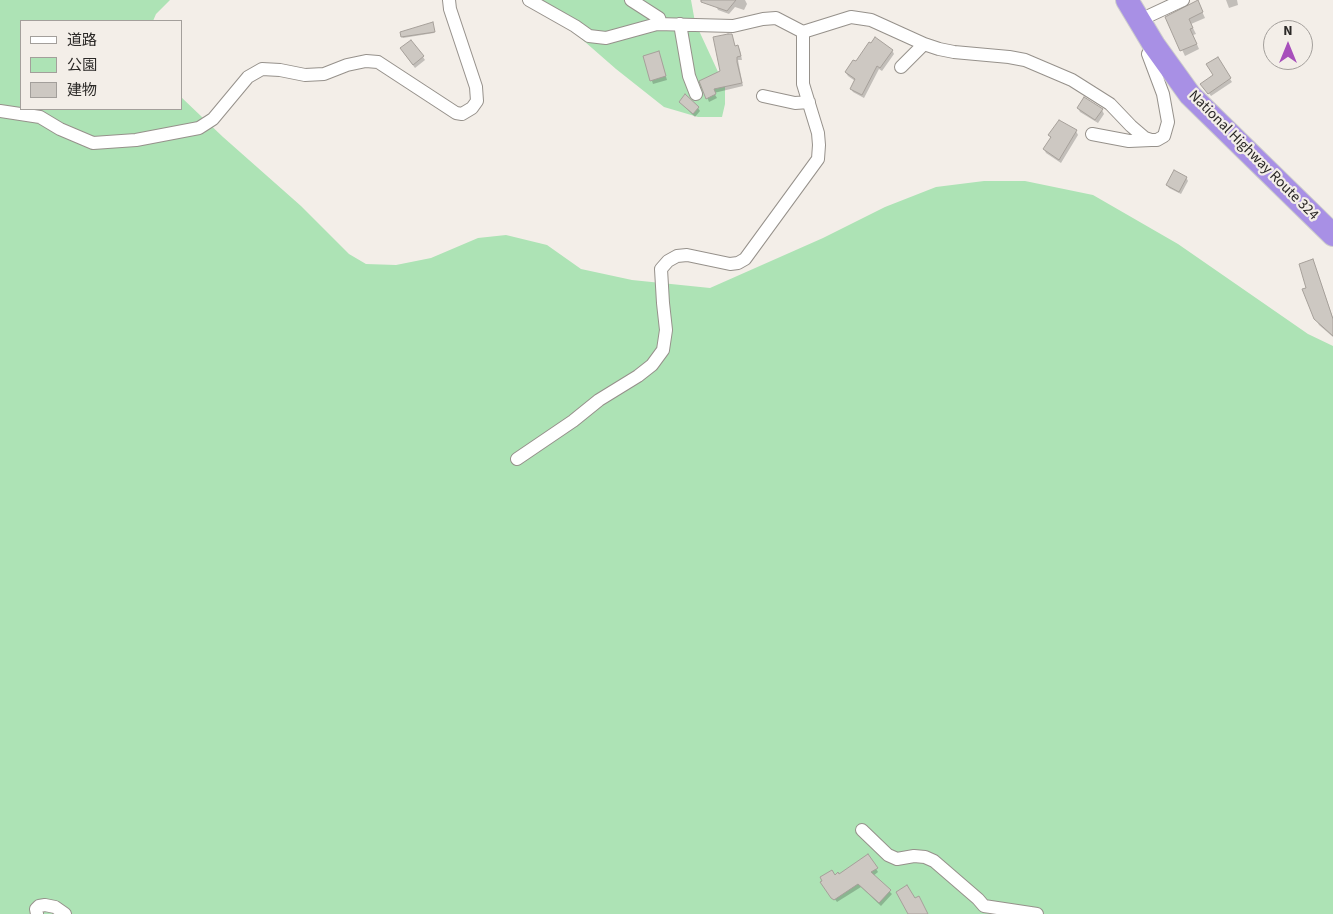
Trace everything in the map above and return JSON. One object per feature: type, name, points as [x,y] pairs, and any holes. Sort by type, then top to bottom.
[{"type":"highway","name":"National Highway Route 324","points":[[1127,0],[1154,44],[1190,95],[1333,235]]},
{"type":"street","points":[[0,112],[40,117],[60,129],[93,143],[136,140],[199,128],[212,119],[248,77],[262,69],[305,75],[324,74],[366,60],[378,62],[456,113],[462,114],[472,108],[477,101],[476,87],[450,9],[450,0]]},
{"type":"street","points":[[529,0],[589,36],[606,38],[661,24],[733,26],[776,18],[803,32],[843,18],[858,17],[882,24],[924,44],[954,52],[1025,60],[1072,80],[1098,96],[1110,104],[1145,138],[1151,140]]},
{"type":"street","points":[[631,0],[659,18],[661,24]]},
{"type":"street","points":[[1140,20],[1183,0]]},
{"type":"street","points":[[680,24],[689,76],[696,94]]},
{"type":"street","points":[[517,459],[573,421],[599,400],[652,365],[662,350],[666,330],[661,270],[668,262],[677,256],[687,255],[730,264],[738,263],[744,259],[818,159],[818,133],[803,84],[803,32]]},
{"type":"street","points":[[901,67],[924,44]]},
{"type":"street","points":[[1092,134],[1129,141],[1156,140],[1164,136],[1168,122],[1163,94],[1148,54],[1154,44]]},
{"type":"street","points":[[763,96],[795,103],[809,102]]},
{"type":"street","points":[[862,830],[888,855],[897,859],[914,856],[925,857],[934,861],[950,873],[984,910],[1037,914]]},
{"type":"street","points":[[36,914],[36,909],[39,906],[45,905],[55,907],[65,914]]},
{"type":"green space","points":[[0,0],[170,0],[156,14],[153,20],[20,20],[20,110],[182,110],[182,98],[301,206],[349,254],[366,264],[396,265],[431,258],[478,238],[506,235],[547,245],[581,269],[632,280],[710,288],[823,238],[885,207],[936,187],[984,181],[1025,181],[1093,195],[1178,244],[1308,334],[1333,346],[1333,914],[0,914]]},
{"type":"green space","points":[[537,0],[691,0],[695,22],[725,87],[725,104],[722,117],[698,117],[664,107],[616,69]]},
{"type":"building","points":[[701,0],[736,0],[727,11],[701,2]]},
{"type":"building","points":[[1198,0],[1203,12],[1189,19],[1193,28],[1190,29],[1197,44],[1180,51],[1165,17]]},
{"type":"building","points":[[433,22],[435,32],[401,37],[400,32]]},
{"type":"building","points":[[732,34],[735,46],[738,45],[741,56],[737,57],[737,62],[742,83],[714,89],[716,94],[706,99],[699,81],[720,71],[713,37]]},
{"type":"building","points":[[875,37],[893,50],[880,68],[877,66],[862,95],[850,89],[855,79],[845,72],[853,60],[856,61],[869,42],[871,43]]},
{"type":"building","points":[[411,40],[424,56],[413,65],[400,48]]},
{"type":"building","points":[[659,51],[666,76],[650,81],[643,56]]},
{"type":"building","points":[[1218,57],[1231,78],[1208,94],[1200,84],[1213,75],[1206,64]]},
{"type":"building","points":[[685,94],[699,107],[693,114],[679,102]]},
{"type":"building","points":[[1084,97],[1103,109],[1095,120],[1077,108]]},
{"type":"building","points":[[1059,120],[1077,130],[1059,160],[1043,149],[1051,137],[1048,135]]},
{"type":"building","points":[[1174,170],[1187,177],[1179,192],[1166,185]]},
{"type":"building","points":[[1313,259],[1333,319],[1333,336],[1314,319],[1302,289],[1306,288],[1299,264]]},
{"type":"building","points":[[868,854],[878,868],[871,872],[891,890],[879,903],[858,884],[834,900],[831,898],[820,882],[822,881],[820,877],[832,870],[835,875],[838,872],[839,874]]},
{"type":"building","points":[[907,885],[915,898],[919,896],[928,914],[908,914],[896,892]]}]
